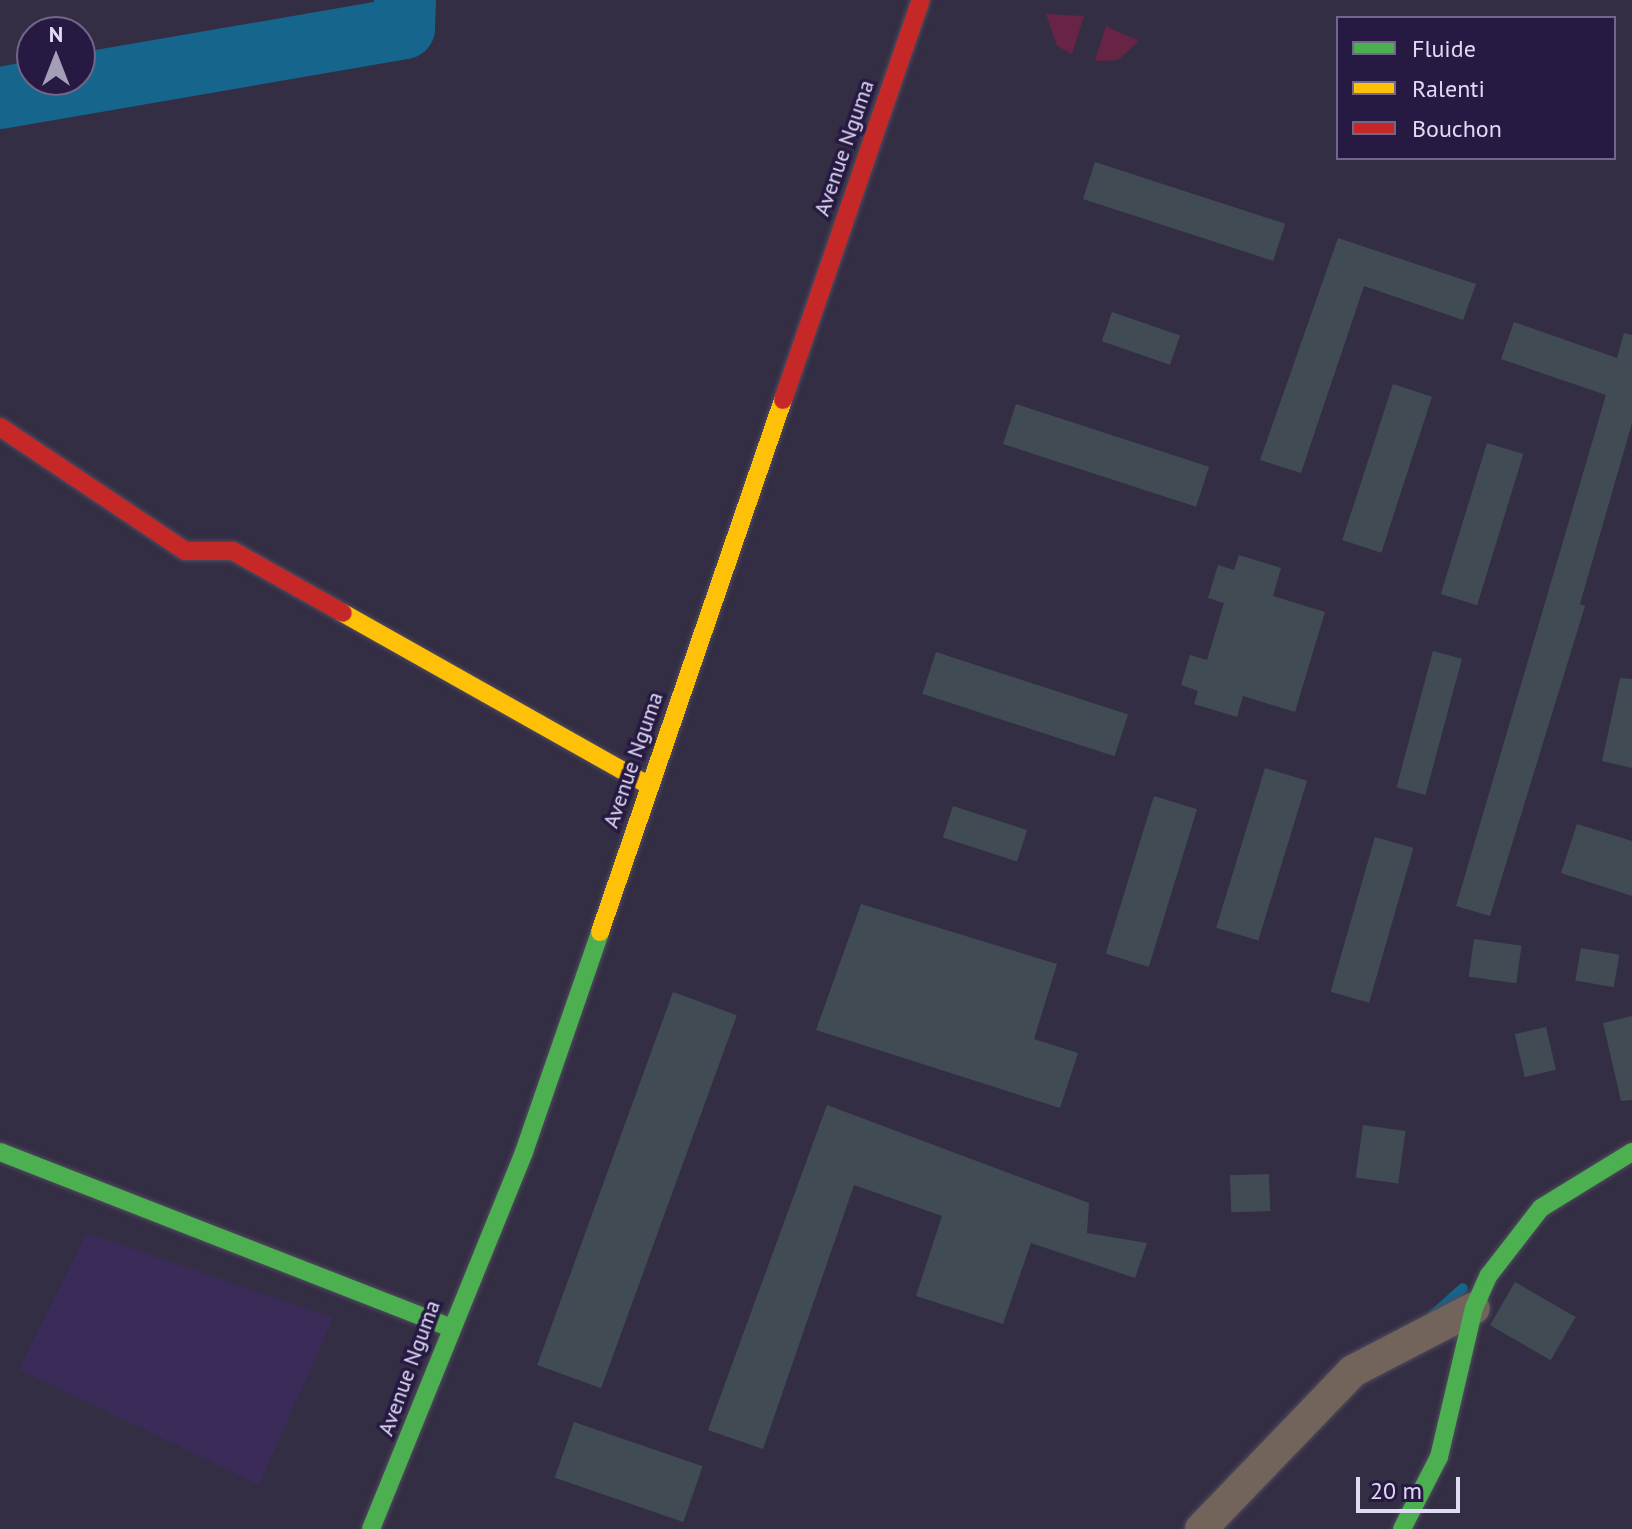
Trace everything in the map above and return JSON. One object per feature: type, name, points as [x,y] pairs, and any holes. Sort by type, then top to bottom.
[{"type":"street","name":"Avenue Nguma","points":[[371,1529],[448,1327],[524,1152],[921,0]]},
{"type":"street","points":[[0,427],[185,551],[233,551],[650,786]]},
{"type":"street","points":[[0,1152],[448,1327]]},
{"type":"street","points":[[1402,1529],[1439,1457],[1474,1308],[1515,1235],[1541,1208],[1632,1152]]},
{"type":"street","points":[[1201,1529],[1353,1371],[1474,1308]]},
{"type":"shaded area","points":[[1046,14],[1084,16],[1072,54],[1057,46]]},
{"type":"shaded area","points":[[1106,26],[1139,41],[1118,60],[1095,61]]},
{"type":"shaded area","points":[[87,1233],[333,1318],[259,1485],[19,1369]]},
{"type":"building","points":[[1095,162],[1285,224],[1273,261],[1083,199]]},
{"type":"building","points":[[1338,238],[1476,284],[1463,320],[1364,286],[1301,473],[1260,460]]},
{"type":"building","points":[[1112,312],[1180,335],[1170,365],[1102,341]]},
{"type":"building","points":[[1514,322],[1617,358],[1624,333],[1632,335],[1632,423],[1580,604],[1585,606],[1490,916],[1456,906],[1606,395],[1501,359]]},
{"type":"building","points":[[1393,384],[1432,397],[1381,553],[1342,540]]},
{"type":"building","points":[[1016,404],[1209,467],[1196,507],[1003,444]]},
{"type":"building","points":[[1487,443],[1523,454],[1477,605],[1441,594]]},
{"type":"building","points":[[1239,555],[1281,568],[1273,596],[1325,612],[1295,712],[1243,696],[1237,717],[1194,704],[1198,691],[1181,685],[1190,655],[1207,660],[1224,603],[1208,598],[1218,565],[1234,570]]},
{"type":"building","points":[[1433,651],[1462,659],[1425,795],[1397,787]]},
{"type":"building","points":[[936,652],[1128,714],[1115,756],[922,694]]},
{"type":"building","points":[[1620,678],[1632,679],[1632,768],[1602,761]]},
{"type":"building","points":[[1265,768],[1307,781],[1258,941],[1216,928]]},
{"type":"building","points":[[1154,796],[1197,809],[1149,967],[1106,954]]},
{"type":"building","points":[[953,806],[1027,830],[1017,861],[943,837]]},
{"type":"building","points":[[1577,824],[1632,841],[1632,896],[1561,873]]},
{"type":"building","points":[[1375,837],[1413,848],[1369,1003],[1331,992]]},
{"type":"building","points":[[861,904],[1057,964],[1034,1039],[1078,1053],[1060,1108],[816,1030]]},
{"type":"building","points":[[1474,939],[1522,946],[1516,983],[1469,977]]},
{"type":"building","points":[[1581,948],[1619,955],[1614,987],[1575,980]]},
{"type":"building","points":[[673,992],[737,1015],[601,1388],[537,1365]]},
{"type":"building","points":[[1632,1016],[1632,1100],[1621,1101],[1603,1023]]},
{"type":"building","points":[[1546,1027],[1556,1070],[1525,1077],[1515,1034]]},
{"type":"building","points":[[827,1105],[1089,1203],[1087,1233],[1147,1243],[1135,1278],[1031,1243],[1003,1324],[916,1296],[942,1216],[854,1185],[763,1449],[708,1430]]},
{"type":"building","points":[[1363,1125],[1406,1131],[1398,1183],[1356,1177]]},
{"type":"building","points":[[1269,1174],[1270,1211],[1231,1212],[1230,1175]]},
{"type":"building","points":[[1515,1282],[1576,1317],[1551,1360],[1490,1325]]},
{"type":"building","points":[[574,1422],[703,1466],[683,1522],[555,1478]]},
{"type":"waterway","points":[[0,98],[404,28],[405,0]]},
{"type":"waterway","points":[[1433,1315],[1463,1288]]},
{"type":"traffic: fast","points":[[371,1529],[524,1152],[600,932]]},
{"type":"traffic: fast","points":[[0,1152],[448,1327]]},
{"type":"traffic: fast","points":[[1402,1529],[1439,1457],[1474,1308],[1489,1275],[1541,1208],[1632,1152]]},
{"type":"traffic: slow","points":[[600,932],[783,400]]},
{"type":"traffic: slow","points":[[343,613],[650,786]]},
{"type":"traffic: jam","points":[[783,400],[921,0]]},
{"type":"traffic: jam","points":[[0,427],[185,551],[233,551],[343,613]]}]
